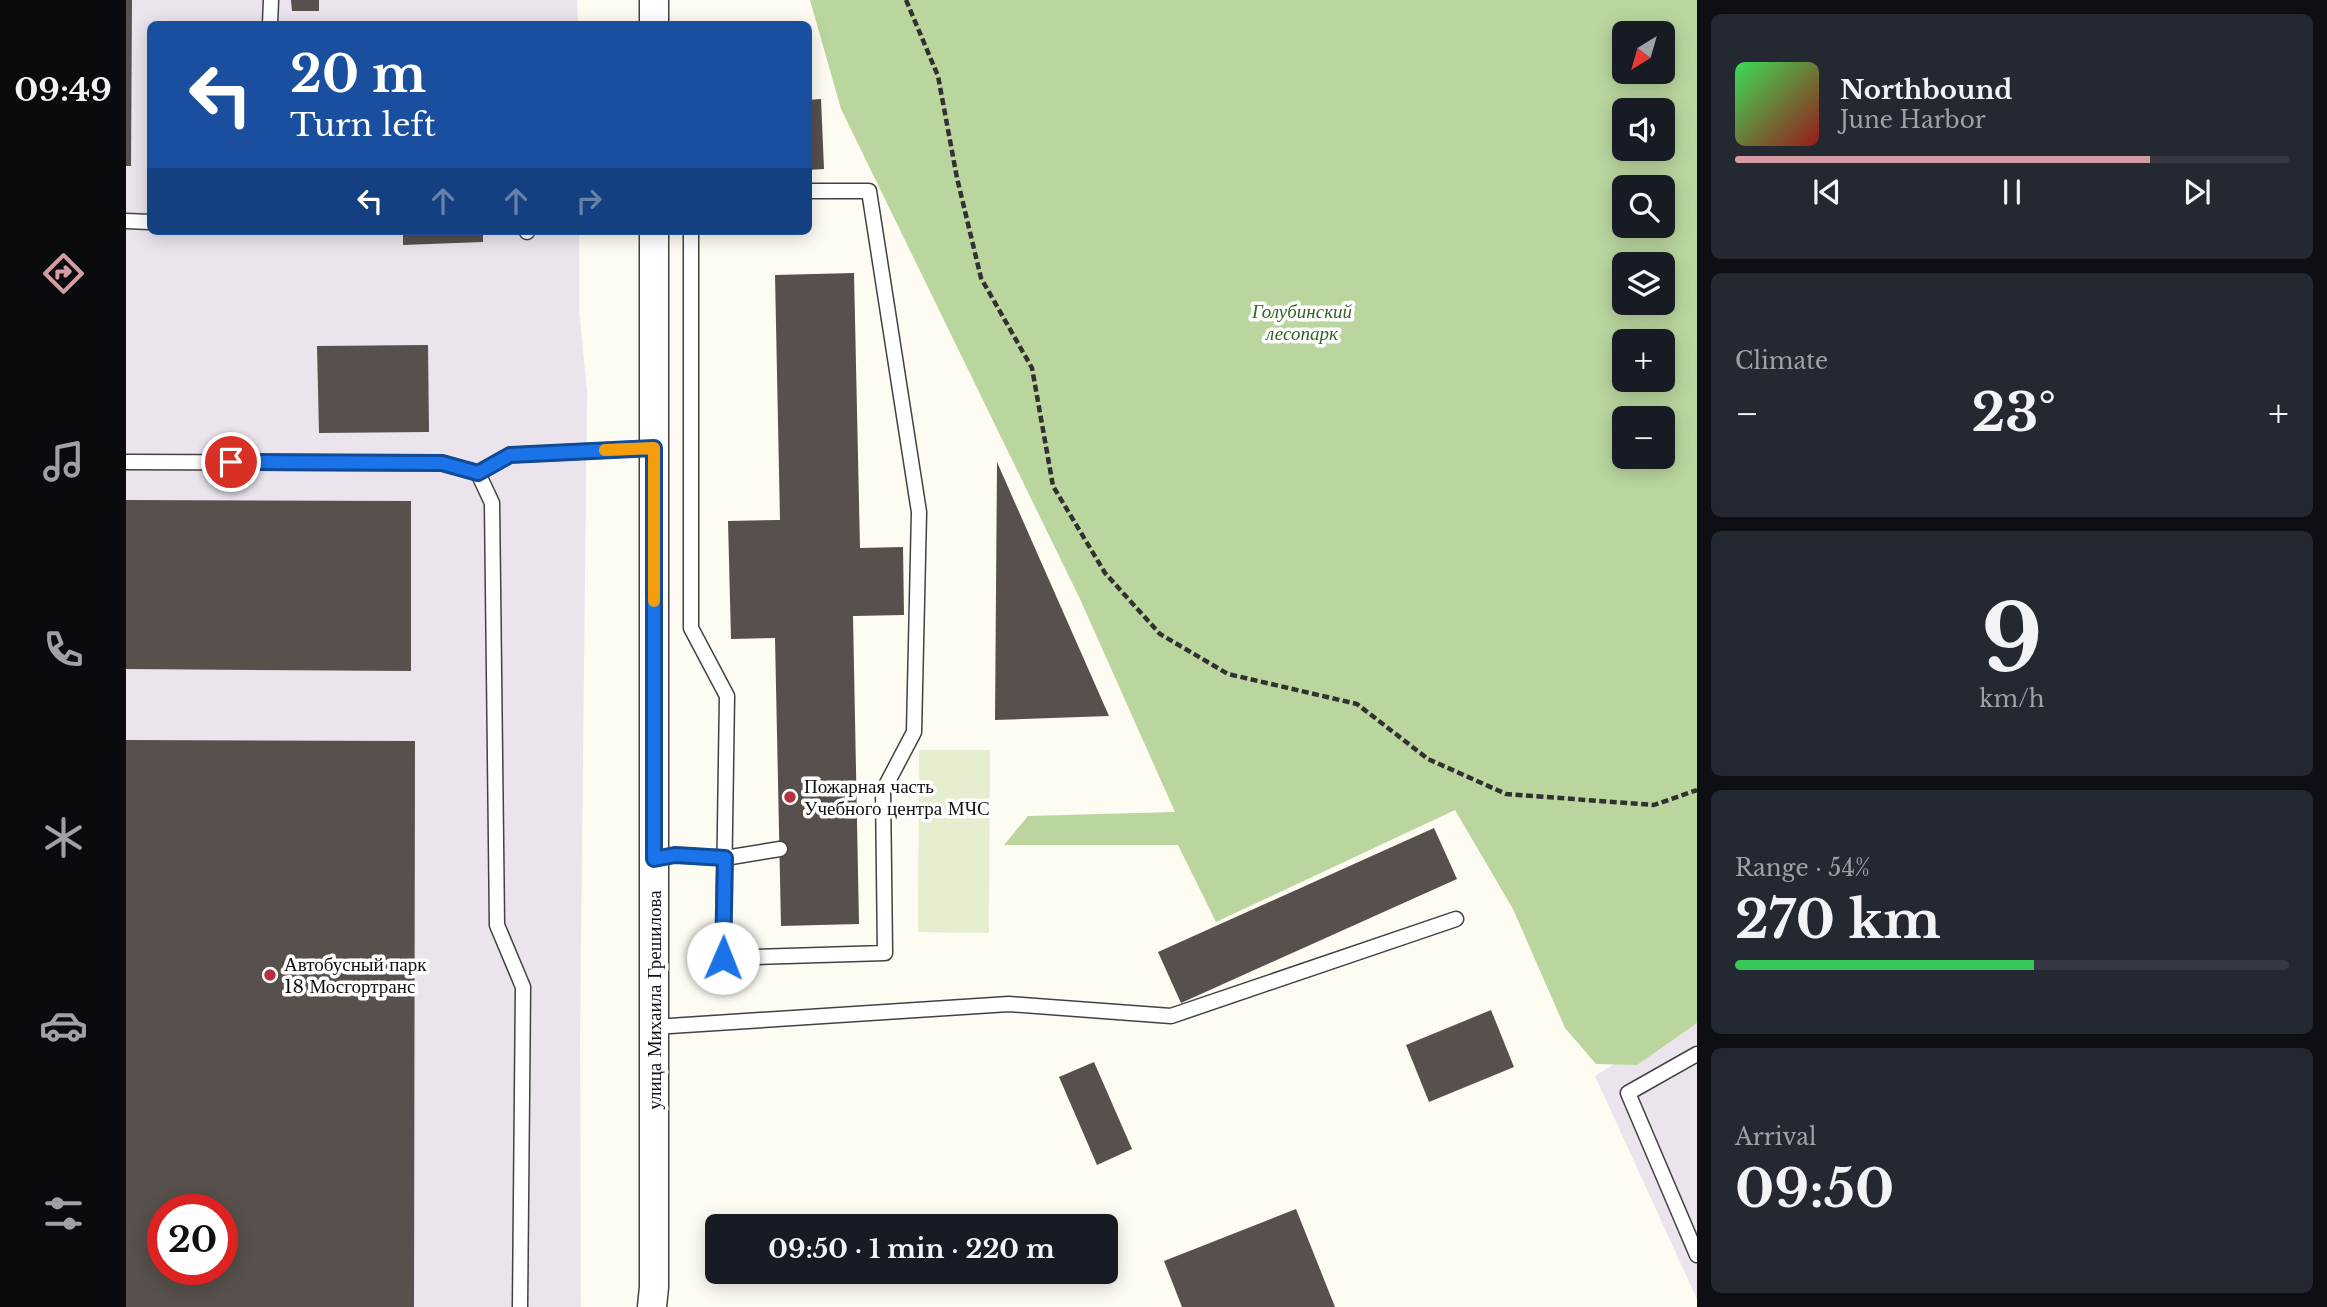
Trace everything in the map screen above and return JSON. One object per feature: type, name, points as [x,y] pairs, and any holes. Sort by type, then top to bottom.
[{"type":"street","points":[[654,0],[654,21]]},
{"type":"street","name":"улица Михаила Грешилова","points":[[652,1307],[654,235]]},
{"type":"lane","points":[[270,21],[271,0]]},
{"type":"lane","points":[[691,235],[691,628],[727,696],[723,958],[885,953],[883,791],[915,732],[919,512],[869,191],[812,191]]},
{"type":"lane","points":[[126,221],[147,222]]},
{"type":"lane","points":[[126,462],[442,463],[478,473],[510,455],[654,448]]},
{"type":"lane","points":[[478,473],[492,503],[498,925],[523,987],[520,1307]]},
{"type":"lane","points":[[654,859],[675,855],[725,858],[780,849]]},
{"type":"lane","points":[[653,1027],[1009,1004],[1171,1016],[1455,919]]},
{"type":"lane","points":[[1697,1055],[1628,1093],[1697,1255]]},
{"type":"path","points":[[906,0],[937,76],[957,178],[981,278],[1032,368],[1053,486],[1105,573],[1160,634],[1228,674],[1357,704],[1428,759],[1506,794],[1654,805],[1697,790]]},
{"type":"shaded area","name":"Автобусный парк 18 Мосгортранс","points":[[126,0],[577,0],[578,21],[147,21],[147,235],[579,235],[579,308],[587,392],[580,1039],[581,1307],[126,1307]]},
{"type":"shaded area","points":[[1697,1013],[1697,1299],[1595,1076]]},
{"type":"green space","name":"Голубинский лесопарк","points":[[810,0],[1697,0],[1697,1023],[1637,1065],[1596,1064],[1565,1028],[1513,909],[1455,810],[1216,922],[1178,845],[1004,845],[1028,816],[1175,812],[1080,599],[841,109]]},
{"type":"green space","points":[[919,750],[990,750],[989,933],[918,932]]},
{"type":"building","points":[[126,0],[132,0],[131,166],[126,166]]},
{"type":"building","points":[[291,0],[319,0],[319,11],[292,11]]},
{"type":"building","points":[[821,99],[824,169],[812,170],[812,100]]},
{"type":"building","points":[[403,235],[483,235],[483,242],[403,245]]},
{"type":"building","points":[[854,273],[860,548],[903,547],[904,615],[853,616],[859,924],[781,926],[775,638],[731,639],[728,521],[780,520],[775,275]]},
{"type":"building","points":[[428,345],[429,432],[319,433],[317,346]]},
{"type":"building","points":[[997,462],[1109,716],[995,720]]},
{"type":"building","points":[[126,500],[411,501],[411,671],[126,669]]},
{"type":"building","name":"Автобусный парк 18 Мосгортранс","points":[[126,740],[415,741],[414,1307],[126,1307]]},
{"type":"building","points":[[1434,828],[1457,879],[1181,1003],[1158,952]]},
{"type":"building","points":[[1491,1010],[1514,1067],[1429,1102],[1406,1045]]},
{"type":"building","points":[[1094,1062],[1132,1149],[1097,1165],[1059,1077]]},
{"type":"building","points":[[1296,1209],[1335,1307],[1182,1307],[1164,1261]]},
{"type":"slow traffic","points":[[605,450],[654,448],[654,601]]},
{"type":"place","name":"Пожарная часть Учебного центра МЧС","points":[[790,797]]},
{"type":"place","name":"Автобусный парк 18 Мосгортранс","points":[[270,975]]},
{"type":"route","points":[[231,462],[442,463],[478,473],[510,455],[654,448],[654,859],[675,855],[725,858],[723,958]]}]
